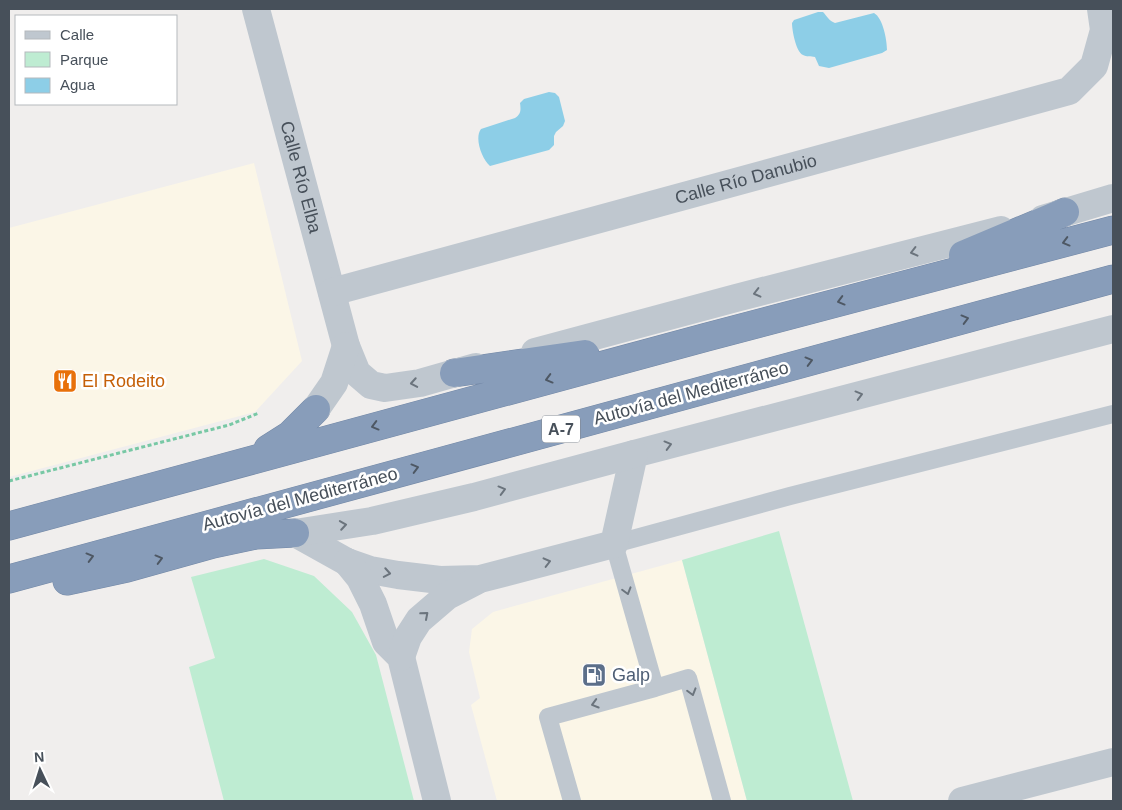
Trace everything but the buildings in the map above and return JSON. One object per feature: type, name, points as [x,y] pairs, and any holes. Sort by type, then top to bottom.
[{"type":"highway","points":[[868,294],[1065,212]]},
{"type":"highway","points":[[9,526],[868,294],[1113,230]]},
{"type":"highway","name":"Autovía del Mediterráneo","points":[[9,578],[1113,279]]},
{"type":"highway","points":[[454,373],[708,337]]},
{"type":"highway","points":[[251,460],[290,435],[316,409]]},
{"type":"highway","points":[[9,592],[127,568],[213,544],[256,535],[295,533]]},
{"type":"street","name":"Calle Río Elba","points":[[256,9],[346,346],[357,373],[371,385],[386,388],[420,382],[1026,223],[1113,198]]},
{"type":"street","name":"Calle Río Danubio","points":[[332,292],[1069,91],[1094,66],[1104,30],[1101,9]]},
{"type":"street","points":[[295,533],[372,521],[446,504],[1113,329]]},
{"type":"street","points":[[316,409],[334,383],[346,346]]},
{"type":"street","points":[[401,657],[408,637],[419,620],[447,596],[480,579],[614,544],[634,454]]},
{"type":"street","points":[[295,533],[347,562],[370,570],[440,580],[480,579]]},
{"type":"street","points":[[347,562],[360,578],[373,604],[386,642],[401,657],[437,801]]},
{"type":"street","points":[[962,801],[1113,762]]},
{"type":"lane","points":[[655,688],[614,544],[790,496],[1113,414]]},
{"type":"lane","points":[[572,801],[548,717],[688,678],[722,801]]},
{"type":"shaded area","points":[[254,163],[302,361],[255,412],[9,477],[9,228]]},
{"type":"shaded area","name":"Galp","points":[[682,560],[747,801],[497,801],[471,705],[480,698],[469,652],[472,629],[493,612]]},
{"type":"green space","points":[[779,531],[853,801],[747,801],[682,560]]},
{"type":"green space","points":[[264,559],[314,576],[352,612],[376,655],[414,801],[224,801],[189,667],[215,658],[191,577]]},
{"type":"water","points":[[823,12],[835,23],[874,13],[882,24],[887,50],[829,68],[819,66],[815,57],[804,56],[798,50],[792,23],[794,20]]},
{"type":"water","points":[[549,92],[555,93],[559,97],[565,121],[554,136],[554,145],[549,150],[490,166],[484,159],[480,148],[478,138],[481,129],[515,118],[520,110],[520,103],[524,99]]},
{"type":"place","name":"El Rodeito","points":[[65,381]]},
{"type":"place","name":"Galp","points":[[594,675]]}]
